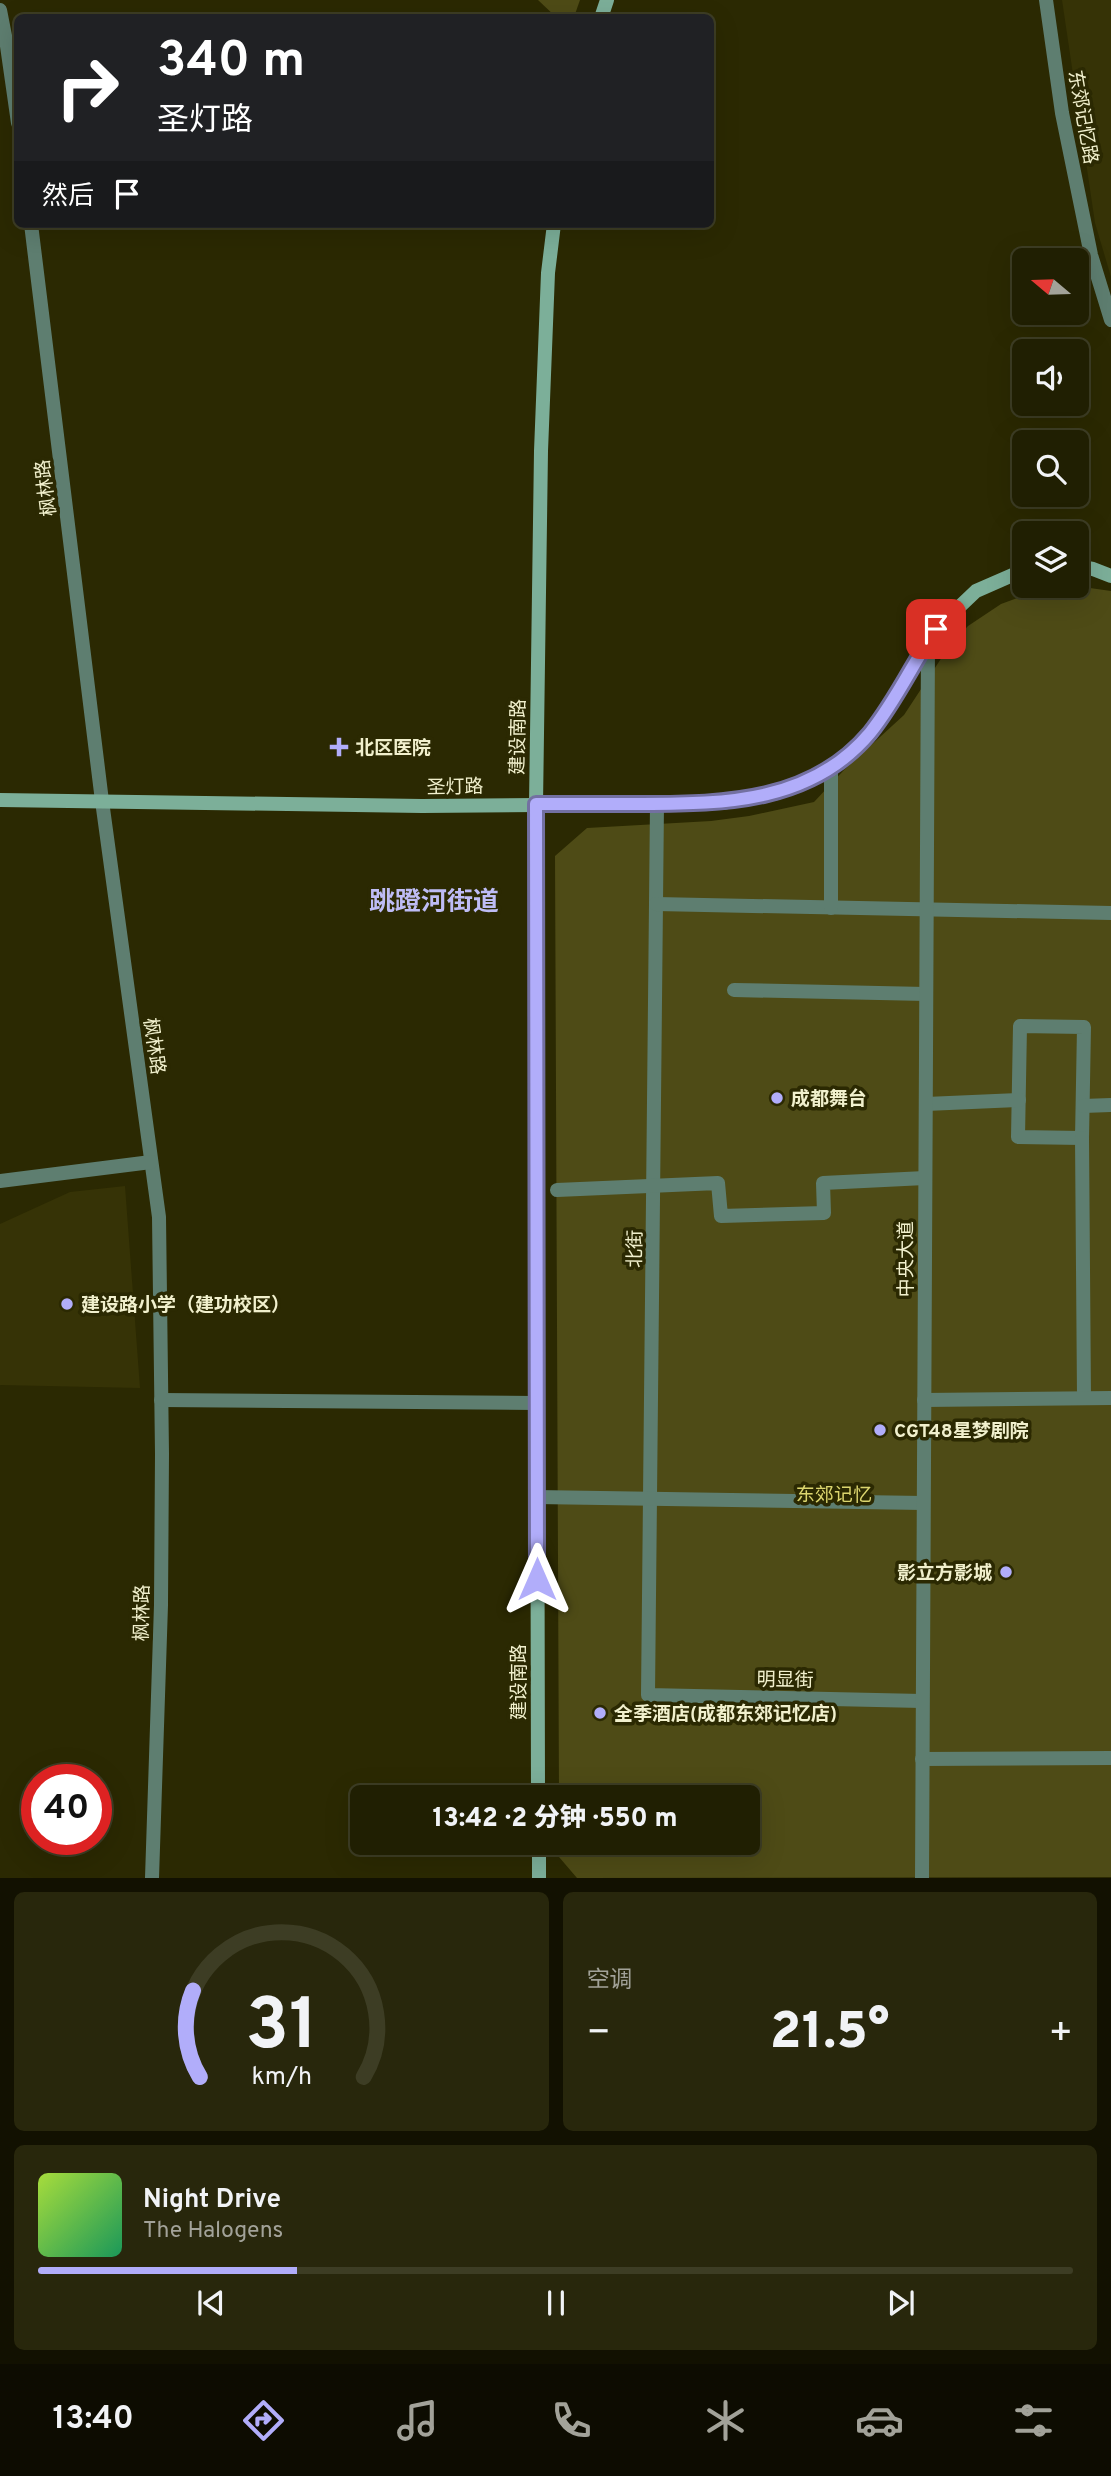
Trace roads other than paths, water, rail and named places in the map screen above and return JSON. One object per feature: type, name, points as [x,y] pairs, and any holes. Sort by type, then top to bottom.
[{"type":"street","name":"东郊记忆路","points":[[1046,0],[1062,113],[1091,255],[1111,320]]},
{"type":"street","points":[[0,10],[14,97]]},
{"type":"street","name":"枫林路","points":[[31,228],[102,801],[159,1217],[161,1605],[152,1878]]},
{"type":"street","name":"建设南路","points":[[538,1785],[536,804],[541,451],[548,272],[554,228]]},
{"type":"street","points":[[1089,568],[1111,576]]},
{"type":"street","name":"圣灯路","points":[[0,800],[422,806],[657,804],[722,803],[777,793],[831,769],[869,734],[901,690],[936,629],[976,590],[1012,575]]},
{"type":"street","name":"中央大道","points":[[922,1878],[928,641]]},
{"type":"street","points":[[831,769],[831,908]]},
{"type":"street","name":"北街","points":[[648,1695],[657,804]]},
{"type":"street","points":[[656,904],[1111,913]]},
{"type":"street","points":[[734,990],[926,993]]},
{"type":"street","points":[[1082,1138],[1018,1137],[1020,1026],[1084,1027],[1084,1398]]},
{"type":"street","points":[[926,1104],[1019,1100]]},
{"type":"street","points":[[1083,1106],[1111,1105]]},
{"type":"street","points":[[0,1181],[151,1162]]},
{"type":"street","points":[[556,1190],[718,1183],[721,1216],[773,1215],[824,1213],[823,1183],[925,1178]]},
{"type":"street","points":[[924,1400],[1111,1398]]},
{"type":"street","points":[[161,1400],[536,1403]]},
{"type":"street","points":[[537,1497],[923,1503]]},
{"type":"street","name":"明显街","points":[[648,1695],[922,1700]]},
{"type":"street","points":[[922,1759],[1111,1758]]},
{"type":"street","points":[[539,1855],[539,1878]]},
{"type":"place","name":"北区医院","points":[[339,747]]},
{"type":"place","name":"成都舞台","points":[[777,1098]]},
{"type":"place","name":"建设路小学（建功校区）","points":[[67,1304]]},
{"type":"place","name":"CGT48星梦剧院","points":[[880,1430]]},
{"type":"place","name":"影立方影城","points":[[1006,1572]]},
{"type":"place","name":"全季酒店(成都东郊记忆店)","points":[[600,1713]]},
{"type":"district","name":"跳蹬河街道","points":[[434,901]]},
{"type":"park label","name":"东郊记忆","points":[[834,1494]]}]
